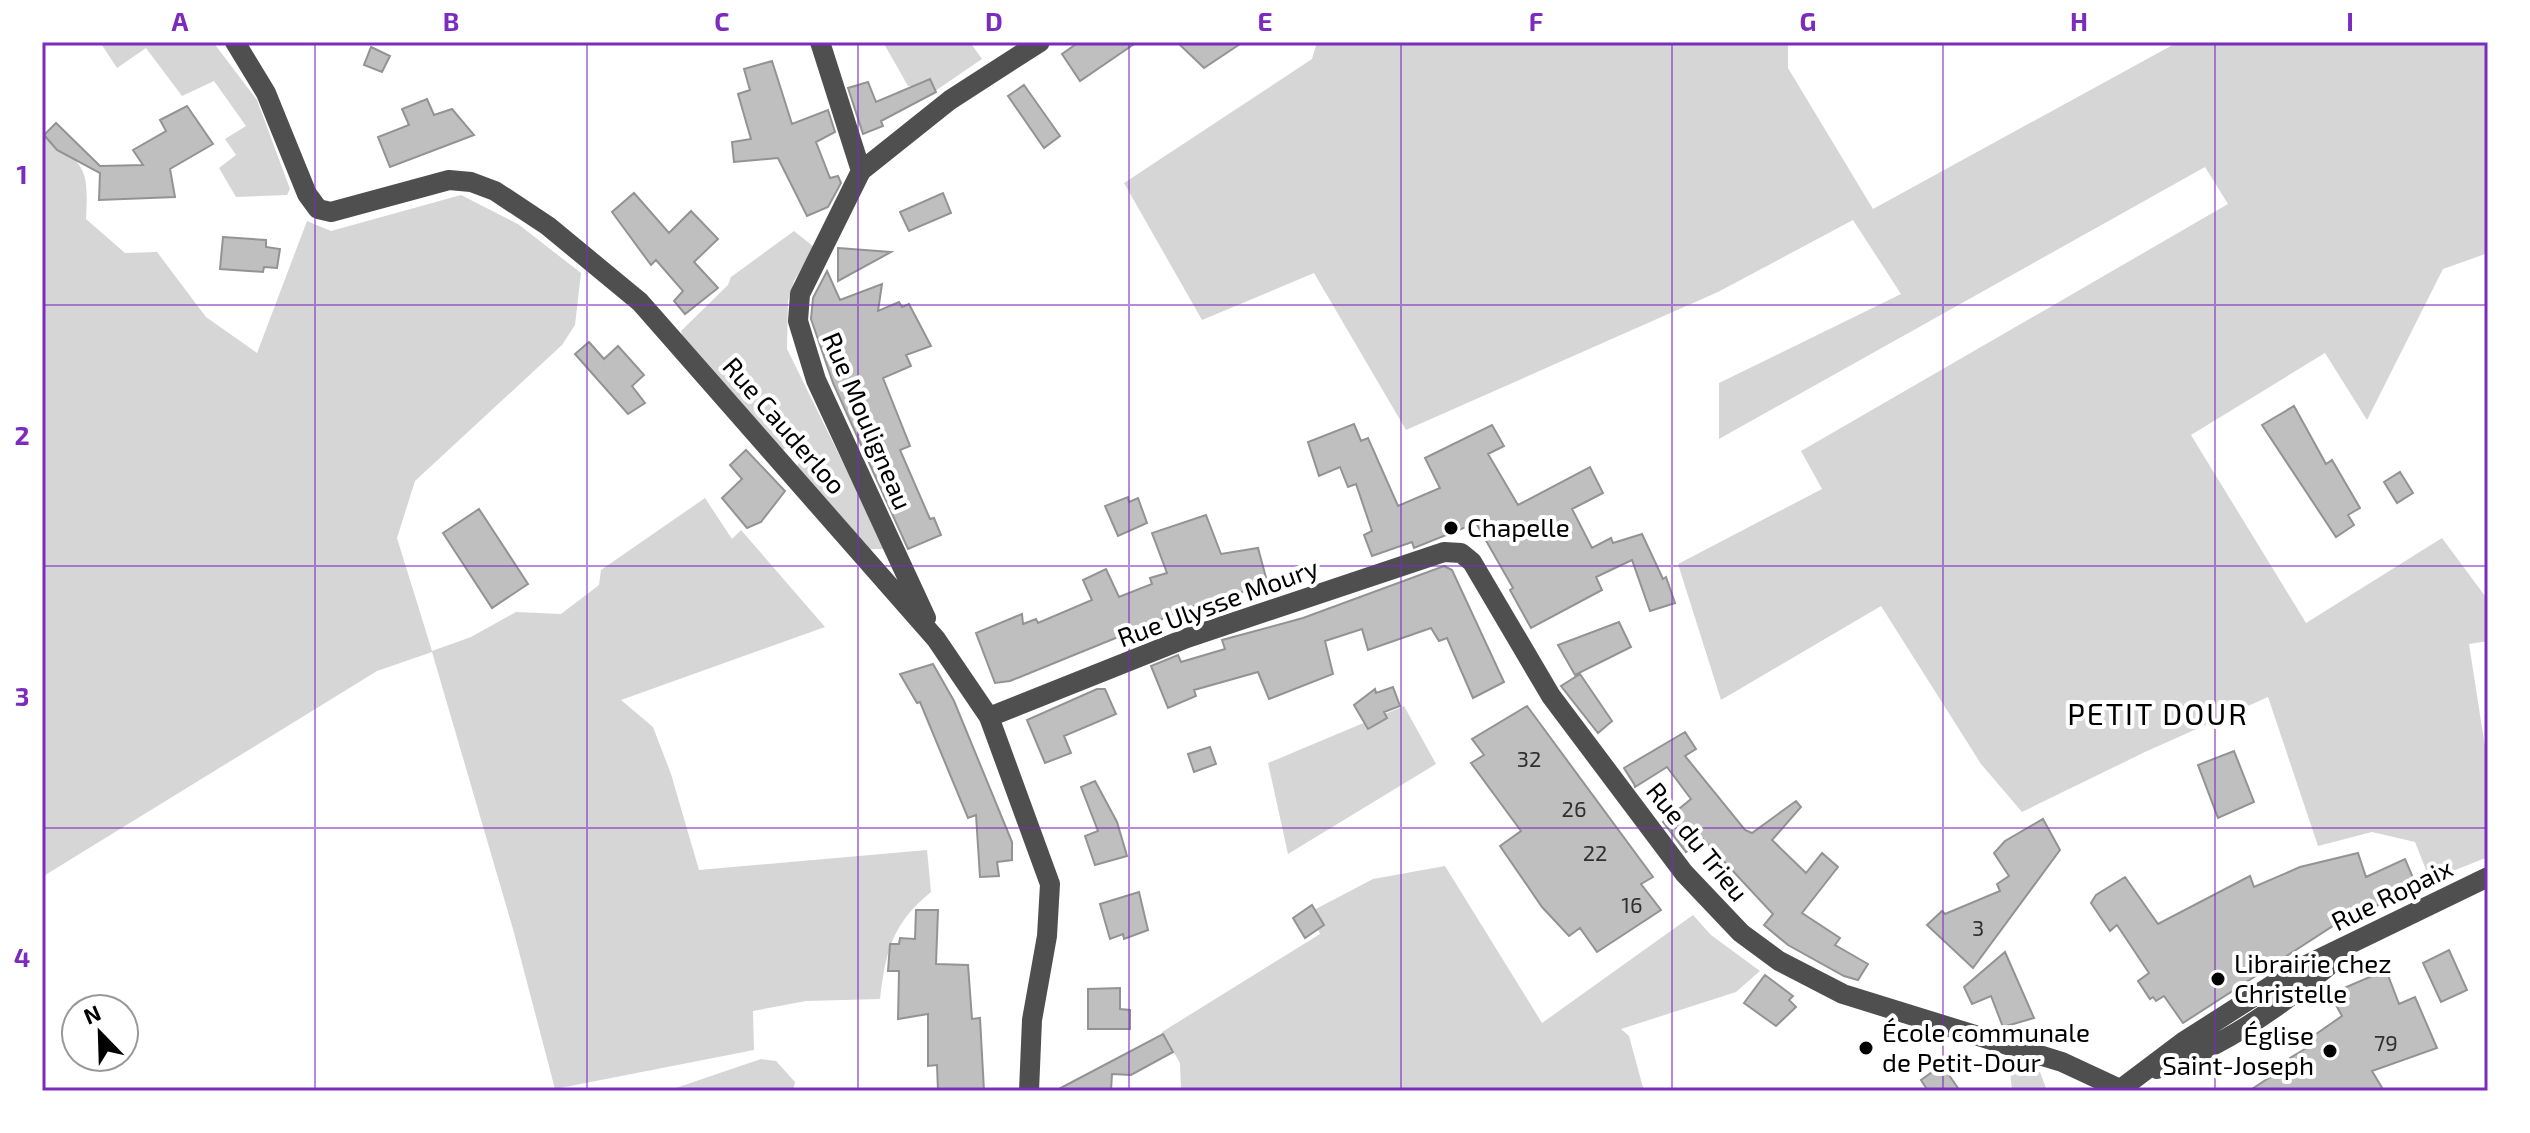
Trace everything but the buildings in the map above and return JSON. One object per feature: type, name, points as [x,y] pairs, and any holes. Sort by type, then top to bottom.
[{"type":"street","name":"Rue Cauderloo","points":[[235,42],[266,93],[307,194],[318,209],[331,212],[449,180],[471,182],[495,191],[548,226],[640,302],[936,639],[989,717],[1050,884],[1047,936],[1032,1020],[1029,1091]]},
{"type":"street","points":[[820,42],[861,171],[950,100],[1040,42]]},
{"type":"street","name":"Rue Mouligneau","points":[[861,171],[800,294],[798,321],[816,380],[936,639]]},
{"type":"street","name":"Rue Ulysse Moury","points":[[989,717],[1202,633],[1444,552],[1467,556]]},
{"type":"street","name":"Rue du Trieu","points":[[1467,556],[1551,696],[1684,873],[1741,933],[1779,961],[1843,994],[2062,1062],[2119,1090]]},
{"type":"street","name":"Rue Ropaix","points":[[2119,1090],[2183,1042],[2294,971],[2488,877]]},
{"type":"shaded area","points":[[100,42],[213,42],[257,100],[290,189],[287,195],[236,197],[219,168],[236,155],[225,139],[246,126],[214,81],[182,96],[146,48],[117,68]]},
{"type":"shaded area","points":[[883,42],[970,42],[982,59],[922,100],[914,86],[908,86]]},
{"type":"shaded area","points":[[1317,42],[1788,42],[1788,68],[1873,209],[2178,42],[2488,42],[2488,253],[2443,269],[2367,420],[2325,353],[2191,435],[2306,623],[2442,538],[2488,600],[2488,641],[2469,644],[2488,766],[2488,857],[2430,880],[2415,842],[2372,832],[2318,846],[2268,697],[2022,812],[1981,764],[1881,606],[1721,700],[1678,564],[1822,489],[1801,451],[2228,204],[2205,167],[1719,439],[1719,383],[1901,294],[1853,220],[1718,292],[1406,430],[1314,273],[1202,320],[1124,183],[1312,59]]},
{"type":"shaded area","points":[[42,133],[81,168],[86,187],[86,219],[125,253],[157,252],[206,317],[257,353],[307,221],[331,231],[461,195],[518,224],[581,273],[575,325],[562,345],[415,481],[397,538],[432,651],[471,637],[516,612],[561,614],[599,585],[601,570],[705,498],[732,539],[741,530],[825,627],[621,700],[653,727],[671,774],[699,870],[927,850],[931,892],[907,915],[893,939],[880,999],[806,1001],[753,1011],[754,1050],[555,1089],[513,929],[432,652],[377,671],[42,877]]},
{"type":"shaded area","points":[[794,231],[814,247],[794,281],[788,301],[787,349],[884,549],[870,549],[797,466],[810,444],[800,434],[783,450],[683,338],[681,331],[728,285],[731,277]]},
{"type":"shaded area","points":[[1404,706],[1436,764],[1288,854],[1268,763]]},
{"type":"shaded area","points":[[1445,866],[1542,1023],[1693,915],[1711,935],[1760,971],[1736,992],[1621,1029],[1629,1036],[1644,1091],[1181,1091],[1180,1063],[1162,1032],[1320,934],[1310,912],[1373,879]]},
{"type":"shaded area","points":[[761,1059],[776,1061],[795,1082],[793,1091],[667,1091]]},
{"type":"shaded area","points":[[2009,1061],[2040,1072],[2047,1091],[2012,1091]]},
{"type":"place","name":"Chapelle","points":[[1451,528]]},
{"type":"place","name":"Librairie chez Christelle","points":[[2218,979]]},
{"type":"place","name":"École communale de Petit-Dour","points":[[1866,1048]]},
{"type":"place","name":"Église Saint-Joseph","points":[[2330,1051]]},
{"type":"district","name":"PETIT DOUR","points":[[2158,715]]}]
